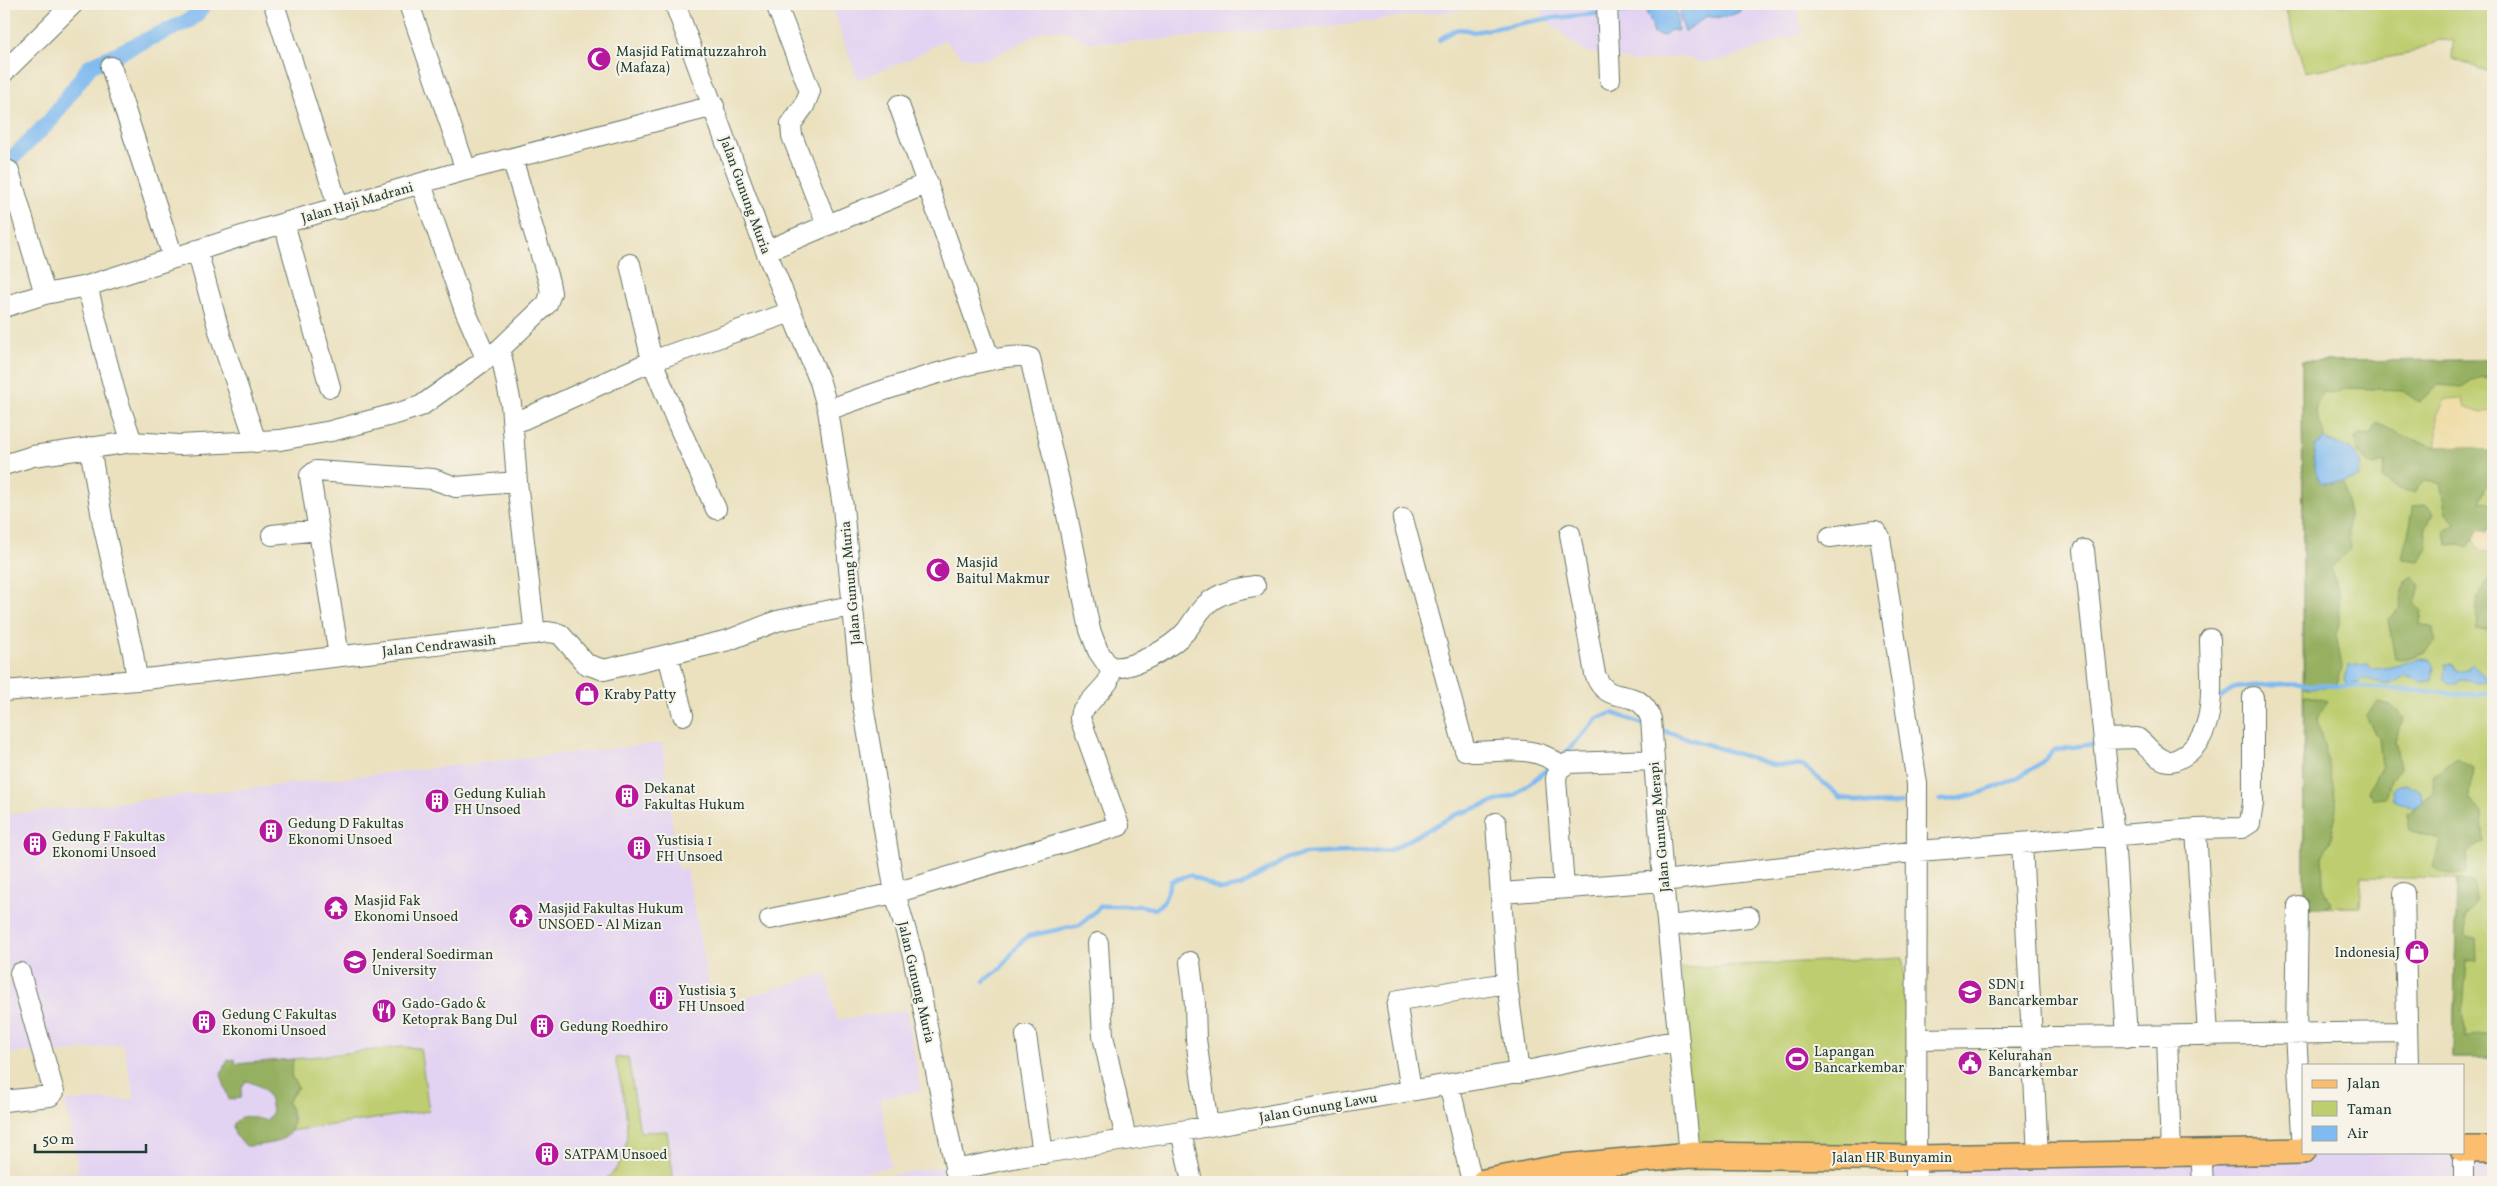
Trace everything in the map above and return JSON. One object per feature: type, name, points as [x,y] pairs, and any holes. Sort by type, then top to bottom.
[{"type":"main road","points":[[2464,1149],[2493,1149]]},
{"type":"main road","name":"Jalan HR Bunyamin","points":[[1484,1182],[1563,1167],[1690,1155],[1916,1170],[2038,1155],[2302,1151]]},
{"type":"street","points":[[4,72],[73,4]]},
{"type":"street","points":[[274,4],[339,208]]},
{"type":"street","points":[[409,4],[466,170]]},
{"type":"street","name":"Jalan Gunung Muria","points":[[675,4],[766,251],[820,382],[828,410],[843,507],[851,606],[862,699],[896,893],[913,956],[957,1176]]},
{"type":"street","points":[[776,4],[810,91],[804,106],[791,124],[792,136],[827,225]]},
{"type":"street","points":[[1607,4],[1610,79]]},
{"type":"street","points":[[111,67],[173,257]]},
{"type":"street","points":[[899,105],[990,360]]},
{"type":"street","name":"Jalan Haji Madrani","points":[[4,307],[46,294],[87,286],[284,223],[466,170],[714,106]]},
{"type":"street","points":[[4,465],[32,456],[132,442],[179,445],[256,442],[331,431],[421,406],[493,353],[548,304],[551,293],[512,158]]},
{"type":"street","points":[[9,172],[46,294]]},
{"type":"street","points":[[766,251],[928,183]]},
{"type":"street","points":[[421,184],[464,308],[493,353],[513,424],[516,482],[535,634]]},
{"type":"street","points":[[284,223],[330,387]]},
{"type":"street","points":[[197,250],[222,338],[256,442]]},
{"type":"street","points":[[630,264],[652,361],[676,422],[716,508]]},
{"type":"street","points":[[87,286],[115,392],[132,442]]},
{"type":"street","points":[[513,424],[652,361],[791,312]]},
{"type":"street","points":[[828,410],[889,388],[990,360],[1017,355],[1028,356],[1031,359],[1070,526],[1090,630],[1098,652],[1109,667],[1126,665],[1164,650],[1187,630],[1211,600],[1229,592],[1255,586]]},
{"type":"street","points":[[90,448],[103,524],[133,653],[137,680]]},
{"type":"street","points":[[339,656],[310,476],[316,471],[433,479],[456,486],[516,482]]},
{"type":"street","points":[[1403,519],[1466,750],[1473,752],[1538,753],[1557,764],[1654,760]]},
{"type":"street","points":[[272,535],[318,530]]},
{"type":"street","points":[[1830,536],[1875,530],[1880,537],[1917,784],[1919,851],[1916,1170]]},
{"type":"street","name":"Jalan Gunung Merapi","points":[[1570,534],[1597,680],[1605,691],[1640,701],[1647,707],[1651,719],[1663,881],[1690,1155]]},
{"type":"street","points":[[2084,550],[2114,836],[2127,1037]]},
{"type":"street","name":"Jalan Cendrawasih","points":[[4,691],[137,680],[548,632],[560,634],[586,664],[604,670],[736,638],[777,621],[851,606]]},
{"type":"street","points":[[2104,739],[2137,738],[2160,758],[2168,761],[2177,760],[2190,751],[2200,741],[2210,707],[2210,639]]},
{"type":"street","points":[[668,655],[683,715]]},
{"type":"street","points":[[770,919],[896,893],[1120,825],[1080,718],[1081,712],[1108,682],[1112,668]]},
{"type":"street","points":[[1501,893],[1663,881],[1919,851],[2196,829],[2242,828],[2250,824],[2253,794],[2252,697]]},
{"type":"street","points":[[1557,764],[1556,779],[1564,888]]},
{"type":"street","points":[[1496,823],[1507,983],[1519,1073]]},
{"type":"street","points":[[2196,829],[2208,1036]]},
{"type":"street","points":[[2022,844],[2038,1155]]},
{"type":"street","points":[[2404,893],[2408,1064]]},
{"type":"street","points":[[2298,906],[2296,1034],[2302,1134]]},
{"type":"street","points":[[1668,926],[1749,916]]},
{"type":"street","points":[[1098,943],[1103,1036],[1126,1140]]},
{"type":"street","points":[[1190,962],[1195,1004],[1196,1039],[1208,1126]]},
{"type":"street","points":[[4,1101],[50,1096],[54,1092],[20,973]]},
{"type":"street","points":[[1411,1090],[1397,1007],[1399,1000],[1507,983]]},
{"type":"street","points":[[1917,1039],[2406,1032]]},
{"type":"street","points":[[1026,1035],[1043,1154]]},
{"type":"street","points":[[2167,1036],[2171,1154]]},
{"type":"street","name":"Jalan Gunung Lawu","points":[[957,1176],[1043,1154],[1519,1073],[1679,1040]]},
{"type":"street","points":[[1449,1084],[1472,1182]]},
{"type":"street","points":[[1181,1131],[1192,1182]]},
{"type":"street","points":[[2464,1149],[2464,1182]]},
{"type":"street","points":[[2201,1154],[2203,1182]]},
{"type":"shaded area","points":[[831,4],[1527,4],[1404,16],[1330,27],[1269,30],[1135,42],[1088,42],[1067,31],[1046,30],[986,60],[962,57],[944,40],[912,58],[858,80]]},
{"type":"shaded area","points":[[1538,4],[1797,4],[1802,33],[1724,60],[1702,62],[1680,56],[1636,62],[1583,51],[1545,19]]},
{"type":"shaded area","name":"Jenderal Soedirman University","points":[[662,743],[678,869],[687,869],[713,1007],[826,973],[837,1020],[906,1010],[921,1091],[880,1098],[891,1167],[805,1182],[4,1182],[4,1178],[79,1172],[65,1101],[135,1099],[123,1044],[52,1054],[24,967],[7,971],[4,957],[4,815]]},
{"type":"shaded area","points":[[18,978],[36,1051],[4,1054],[4,986]]},
{"type":"shaded area","points":[[2493,1149],[2493,1182],[1916,1182],[1917,1158],[2302,1152],[2302,1154],[2464,1154],[2464,1152]]},
{"type":"shaded area","points":[[941,1167],[945,1182],[844,1182]]},
{"type":"green space","points":[[2284,4],[2493,4],[2493,73],[2452,59],[2453,41],[2439,40],[2408,54],[2305,72]]},
{"type":"green space","points":[[2493,360],[2493,1058],[2453,1058],[2457,879],[2362,877],[2360,907],[2304,908],[2302,361]]},
{"type":"green space","points":[[2493,360],[2493,379],[2480,376],[2463,387],[2438,385],[2419,402],[2401,390],[2347,388],[2335,393],[2323,392],[2318,399],[2316,411],[2324,439],[2315,446],[2330,483],[2343,482],[2348,506],[2350,549],[2330,568],[2339,592],[2339,625],[2336,634],[2342,667],[2336,687],[2304,688],[2302,361]]},
{"type":"green space","points":[[2377,423],[2404,436],[2437,447],[2462,446],[2493,452],[2493,475],[2488,481],[2480,502],[2490,503],[2494,514],[2493,522],[2487,532],[2479,529],[2468,548],[2461,544],[2448,545],[2444,532],[2455,524],[2446,512],[2440,483],[2424,481],[2414,492],[2401,490],[2382,480],[2385,462],[2371,465],[2359,453],[2354,438],[2360,434],[2371,436]]},
{"type":"green space","points":[[2426,505],[2433,513],[2425,530],[2428,547],[2420,561],[2402,559],[2413,506]]},
{"type":"green space","points":[[2493,574],[2493,611],[2488,630],[2476,629],[2477,600],[2481,589]]},
{"type":"green space","points":[[2413,576],[2421,586],[2413,602],[2422,611],[2420,624],[2432,628],[2436,641],[2427,651],[2403,660],[2395,659],[2388,619],[2399,609],[2405,582]]},
{"type":"green space","points":[[2304,695],[2327,701],[2317,720],[2330,769],[2337,809],[2330,843],[2322,856],[2323,884],[2331,905],[2322,908],[2304,908]]},
{"type":"green space","points":[[2378,702],[2391,705],[2403,718],[2395,741],[2400,768],[2391,779],[2386,798],[2373,799],[2368,791],[2382,766],[2379,738],[2366,716]]},
{"type":"green space","points":[[2456,759],[2473,768],[2470,797],[2482,814],[2484,842],[2467,852],[2466,873],[2453,874],[2441,872],[2433,867],[2440,840],[2410,830],[2407,814],[2434,792],[2432,776]]},
{"type":"green space","points":[[2457,879],[2474,883],[2475,903],[2466,917],[2466,937],[2476,938],[2477,960],[2467,961],[2463,1010],[2466,1039],[2476,1034],[2493,1034],[2493,1058],[2453,1058]]},
{"type":"green space","name":"Lapangan Bancarkembar","points":[[1903,957],[1912,1149],[1691,1160],[1681,968]]},
{"type":"green space","points":[[401,1047],[420,1048],[429,1111],[291,1131],[294,1116],[287,1102],[298,1087],[291,1076],[293,1059]]},
{"type":"green space","points":[[628,1057],[640,1132],[667,1131],[674,1182],[602,1182],[615,1170],[622,1157],[626,1141],[625,1108],[615,1058]]},
{"type":"green space","points":[[235,1059],[236,1064],[293,1059],[291,1076],[298,1087],[287,1102],[292,1114],[293,1124],[285,1138],[268,1144],[246,1146],[235,1135],[233,1126],[240,1118],[244,1116],[267,1120],[272,1113],[270,1100],[265,1091],[258,1085],[246,1081],[242,1087],[241,1098],[229,1100],[221,1074],[228,1060]]},
{"type":"sand","points":[[2462,398],[2465,407],[2481,413],[2493,409],[2493,452],[2462,446],[2437,447],[2437,415],[2446,399]]},
{"type":"sand","points":[[2493,522],[2493,552],[2481,552],[2473,540],[2479,529],[2487,532]]},
{"type":"water","points":[[1652,4],[1676,4],[1678,31],[1670,30],[1664,36],[1653,34],[1652,23],[1646,12]]},
{"type":"water","points":[[1692,4],[1742,4],[1739,12],[1723,17],[1707,16],[1685,32],[1679,15],[1682,8]]},
{"type":"water","points":[[2324,439],[2346,447],[2357,455],[2360,461],[2358,478],[2343,482],[2320,483],[2315,469],[2314,456],[2315,446]]},
{"type":"water","points":[[2418,658],[2431,659],[2434,664],[2432,681],[2421,682],[2406,676],[2390,684],[2365,678],[2358,683],[2347,685],[2344,678],[2349,666],[2368,664],[2371,669],[2383,668],[2401,665]]},
{"type":"water","points":[[2445,664],[2451,664],[2457,672],[2467,670],[2472,664],[2487,677],[2485,682],[2477,683],[2463,680],[2456,684],[2448,684],[2444,680]]},
{"type":"water","points":[[2398,784],[2406,784],[2421,792],[2422,802],[2413,808],[2394,800],[2393,789]]},
{"type":"waterway","points":[[4,166],[50,121],[90,66],[188,21],[196,15],[204,4]]},
{"type":"waterway","points":[[1614,12],[1636,11],[1647,4]]},
{"type":"waterway","points":[[1439,40],[1452,31],[1459,29],[1474,32],[1545,19],[1603,13]]},
{"type":"waterway","points":[[2218,698],[2234,688],[2272,684],[2348,686],[2475,695],[2493,693]]},
{"type":"waterway","points":[[1560,759],[1598,718],[1613,713],[1642,724]]},
{"type":"waterway","points":[[1661,730],[1773,765],[1804,766],[1840,797],[1867,804],[1902,803]]},
{"type":"waterway","points":[[1940,800],[1968,796],[2002,785],[2032,769],[2045,760],[2054,750],[2100,743]]},
{"type":"waterway","points":[[984,981],[1001,968],[1018,945],[1028,936],[1080,925],[1101,906],[1142,906],[1155,909],[1164,901],[1171,881],[1190,875],[1220,890],[1241,886],[1288,858],[1305,854],[1390,850],[1455,815],[1515,795],[1550,767]]},
{"type":"place","name":"Masjid Fatimatuzzahroh (Mafaza)","points":[[599,59]]},
{"type":"place","name":"Masjid Baitul Makmur","points":[[938,570]]},
{"type":"place","name":"Kraby Patty","points":[[587,694]]},
{"type":"place","name":"Dekanat Fakultas Hukum","points":[[627,796]]},
{"type":"place","name":"Gedung Kuliah FH Unsoed","points":[[437,801]]},
{"type":"place","name":"Gedung D Fakultas Ekonomi Unsoed","points":[[271,831]]},
{"type":"place","name":"Gedung F Fakultas Ekonomi Unsoed","points":[[35,844]]},
{"type":"place","name":"Yustisia 1 FH Unsoed","points":[[639,848]]},
{"type":"place","name":"Masjid Fak Ekonomi Unsoed","points":[[336,908]]},
{"type":"place","name":"Masjid Fakultas Hukum UNSOED - Al Mizan","points":[[521,916]]},
{"type":"place","name":"IndonesiaJ","points":[[2417,952]]},
{"type":"place","name":"Jenderal Soedirman University","points":[[355,962]]},
{"type":"place","name":"SDN 1 Bancarkembar","points":[[1970,992]]},
{"type":"place","name":"Yustisia 3 FH Unsoed","points":[[661,998]]},
{"type":"place","name":"Gado-Gado & Ketoprak Bang Dul","points":[[384,1011]]},
{"type":"place","name":"Gedung C Fakultas Ekonomi Unsoed","points":[[204,1022]]},
{"type":"place","name":"Gedung Roedhiro","points":[[542,1026]]},
{"type":"place","name":"Lapangan Bancarkembar","points":[[1797,1059]]},
{"type":"place","name":"Kelurahan Bancarkembar","points":[[1970,1063]]},
{"type":"place","name":"SATPAM Unsoed","points":[[547,1154]]}]
